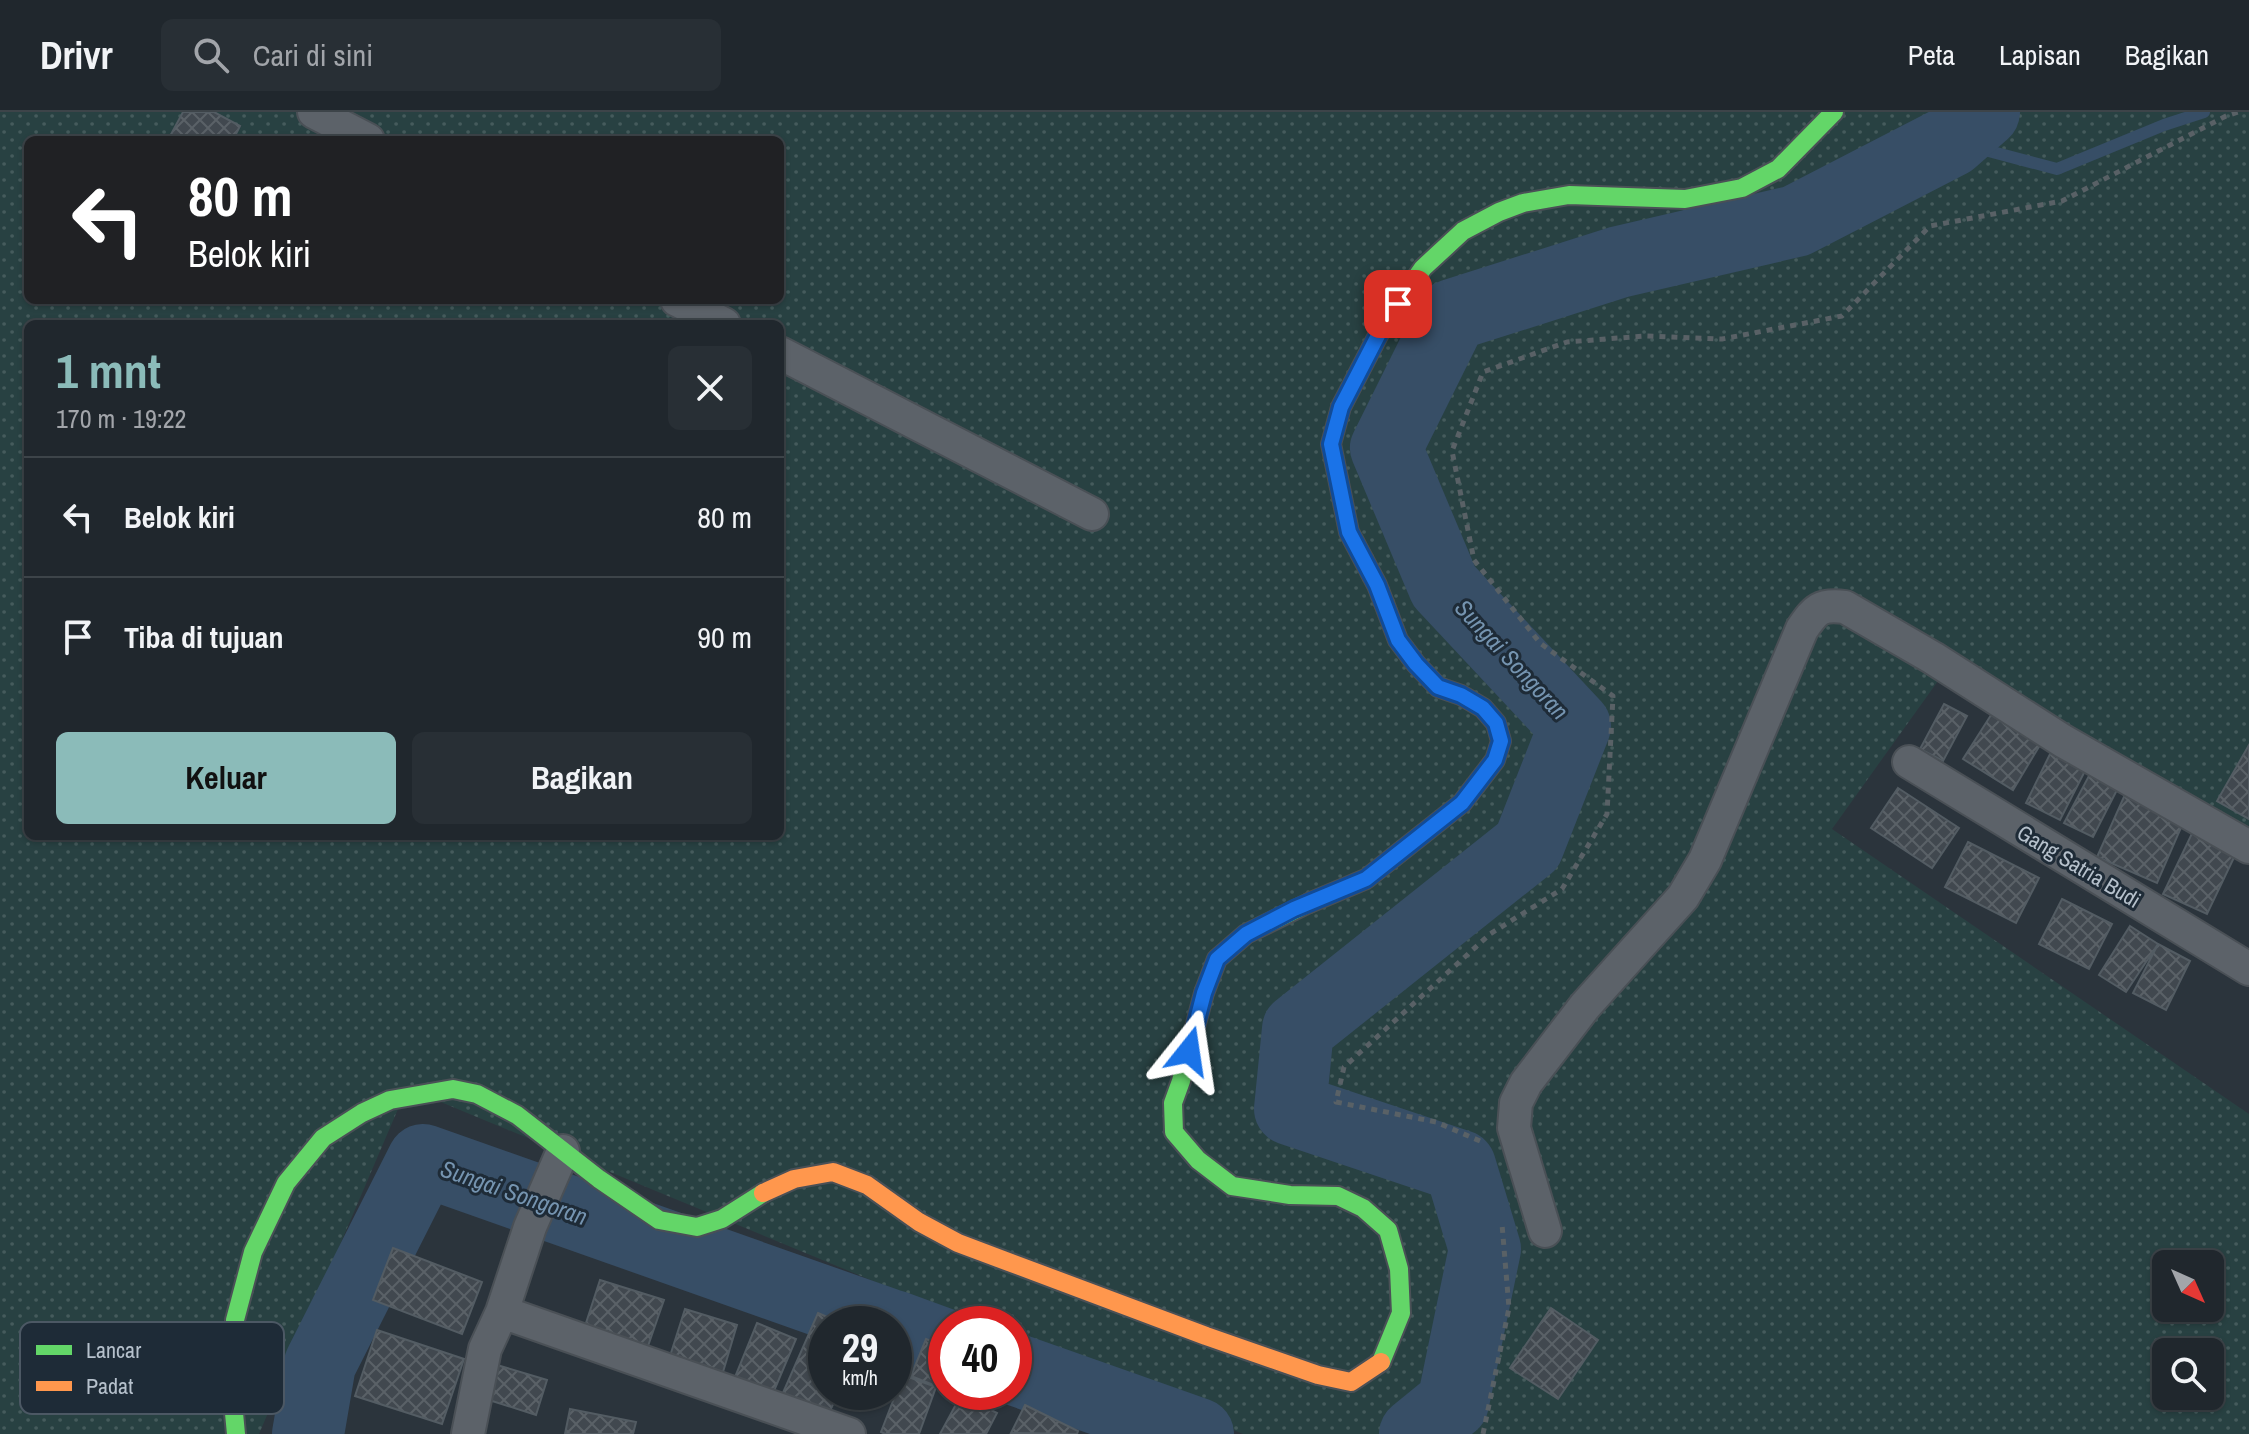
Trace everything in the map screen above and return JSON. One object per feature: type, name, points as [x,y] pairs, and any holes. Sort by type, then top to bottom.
[{"type":"street","points":[[314,112],[360,136]]},
{"type":"street","points":[[235,1322],[253,1252],[286,1183],[323,1138],[362,1113],[390,1100],[453,1089],[477,1094],[517,1115],[559,1161],[659,1220],[697,1227],[722,1219],[762,1193],[794,1179],[833,1172],[867,1185],[919,1222],[958,1243],[1304,1370],[1351,1382],[1382,1362],[1401,1313],[1399,1269],[1388,1230],[1363,1208],[1338,1196],[1290,1195],[1232,1186],[1198,1160],[1174,1132],[1173,1103],[1204,993],[1217,959],[1246,934],[1294,909],[1366,879],[1462,803],[1495,760],[1501,741],[1496,723],[1483,708],[1461,695],[1438,687],[1398,640],[1377,585],[1349,532],[1331,444],[1341,407],[1385,322],[1423,268],[1463,231],[1523,203],[1569,195],[1685,199],[1742,188],[1778,169],[1834,112]]},
{"type":"street","points":[[685,304],[716,320]]},
{"type":"street","points":[[784,355],[1092,514]]},
{"type":"street","points":[[1545,1231],[1514,1128],[1516,1103],[1526,1083],[1585,1006],[1683,897],[1705,860],[1802,629],[1814,610],[1829,605],[1845,607],[1933,658],[2063,741],[2249,847]]},
{"type":"street","name":"Gang Satria Budi","points":[[1909,762],[2249,969]]},
{"type":"street","points":[[468,1434],[485,1349],[502,1312],[530,1227],[559,1161]]},
{"type":"street","points":[[502,1312],[849,1434]]},
{"type":"street","points":[[234,1414],[236,1434]]},
{"type":"path","points":[[1483,1142],[1436,1122],[1336,1102],[1344,1067],[1490,934],[1562,889],[1607,814],[1613,696],[1540,643],[1474,560],[1452,451],[1483,372],[1567,342],[1645,336],[1722,339],[1842,316],[1930,226],[2062,201],[2238,112]]},
{"type":"path","points":[[1483,1434],[1509,1308],[1501,1221]]},
{"type":"green space","points":[[0,112],[2249,112],[2249,831],[1943,674],[1832,829],[2249,1114],[2249,1434],[1243,1434],[1032,1346],[1032,1306],[934,1306],[407,1088],[284,1376],[284,1322],[20,1322],[20,1414],[268,1414],[259,1434],[0,1434]]},
{"type":"building","points":[[183,112],[214,112],[240,126],[235,136],[170,136]]},
{"type":"building","points":[[1944,704],[1967,716],[1943,761],[1920,749]]},
{"type":"building","points":[[1991,715],[2040,745],[2013,790],[1963,759]]},
{"type":"building","points":[[2249,745],[2249,819],[2217,801]]},
{"type":"building","points":[[2052,750],[2087,767],[2060,820],[2026,803]]},
{"type":"building","points":[[2091,772],[2119,786],[2093,837],[2064,823]]},
{"type":"building","points":[[1898,788],[1959,828],[1932,868],[1871,828]]},
{"type":"building","points":[[2127,790],[2186,816],[2157,883],[2097,857]]},
{"type":"building","points":[[2196,825],[2240,845],[2207,914],[2163,894]]},
{"type":"building","points":[[1968,842],[2039,878],[2016,923],[1945,887]]},
{"type":"building","points":[[2062,899],[2112,924],[2089,969],[2039,944]]},
{"type":"building","points":[[2130,926],[2158,944],[2126,992],[2099,975]]},
{"type":"building","points":[[2158,944],[2190,961],[2166,1010],[2133,993]]},
{"type":"building","points":[[393,1248],[482,1282],[462,1334],[373,1300]]},
{"type":"building","points":[[600,1280],[664,1300],[648,1346],[585,1326]]},
{"type":"building","points":[[1551,1308],[1598,1340],[1558,1399],[1510,1368]]},
{"type":"building","points":[[685,1309],[737,1325],[723,1372],[670,1356]]},
{"type":"building","points":[[757,1323],[796,1339],[771,1398],[733,1382]]},
{"type":"building","points":[[377,1330],[464,1359],[442,1424],[355,1396]]},
{"type":"building","points":[[808,1336],[808,1406],[782,1395]]},
{"type":"building","points":[[928,1340],[928,1383],[912,1376]]},
{"type":"building","points":[[497,1365],[547,1380],[536,1415],[486,1399]]},
{"type":"building","points":[[912,1378],[928,1384],[928,1409],[919,1434],[881,1432],[889,1410],[912,1410]]},
{"type":"building","points":[[1032,1408],[1078,1431],[1077,1434],[1011,1433],[1022,1410]]},
{"type":"building","points":[[570,1409],[636,1422],[633,1434],[565,1434]]},
{"type":"building","points":[[953,1410],[991,1410],[997,1413],[986,1434],[940,1434]]},
{"type":"waterway","name":"Sungai Songoran","points":[[1415,1434],[1453,1403],[1485,1249],[1460,1166],[1290,1109],[1298,1029],[1528,846],[1575,726],[1444,586],[1386,448],[1452,315],[1619,262],[1796,221],[1951,141],[1984,112]]},
{"type":"waterway","points":[[1951,141],[2057,169],[2204,112]]},
{"type":"waterway","name":"Sungai Songoran","points":[[308,1434],[320,1364],[423,1160],[836,1306]]},
{"type":"waterway","name":"Sungai Songoran","points":[[912,1333],[928,1338]]},
{"type":"waterway","name":"Sungai Songoran","points":[[1032,1375],[1198,1434]]},
{"type":"traffic: fast","points":[[1384,603],[1349,532],[1331,444],[1341,407],[1385,322],[1423,268],[1463,231],[1523,203],[1569,195],[1685,199],[1742,188],[1778,169],[1834,112]]},
{"type":"traffic: fast","points":[[1309,903],[1246,934],[1217,959],[1204,993],[1173,1103],[1174,1132],[1198,1160],[1232,1186],[1290,1195],[1338,1196],[1363,1208],[1388,1230],[1399,1269],[1401,1313],[1381,1362]]},
{"type":"traffic: fast","points":[[235,1322],[253,1252],[286,1183],[323,1138],[362,1113],[390,1100],[453,1089],[477,1094],[517,1115],[599,1179],[659,1220],[697,1227],[722,1219],[763,1193]]},
{"type":"traffic: fast","points":[[234,1414],[236,1434]]},
{"type":"traffic: slow","points":[[1309,903],[1366,879],[1462,803],[1495,760],[1501,741],[1496,723],[1483,708],[1461,695],[1438,687],[1416,664],[1398,640],[1384,603]]},
{"type":"traffic: slow","points":[[763,1193],[794,1179],[833,1172],[867,1185],[919,1222],[958,1243],[1318,1375],[1351,1382],[1381,1362]]},
{"type":"route","points":[[1189,1051],[1204,993],[1217,959],[1246,934],[1294,909],[1366,879],[1462,803],[1495,760],[1501,741],[1496,723],[1483,708],[1461,695],[1438,687],[1398,640],[1377,585],[1349,532],[1331,444],[1341,407],[1385,322],[1398,304]]}]
